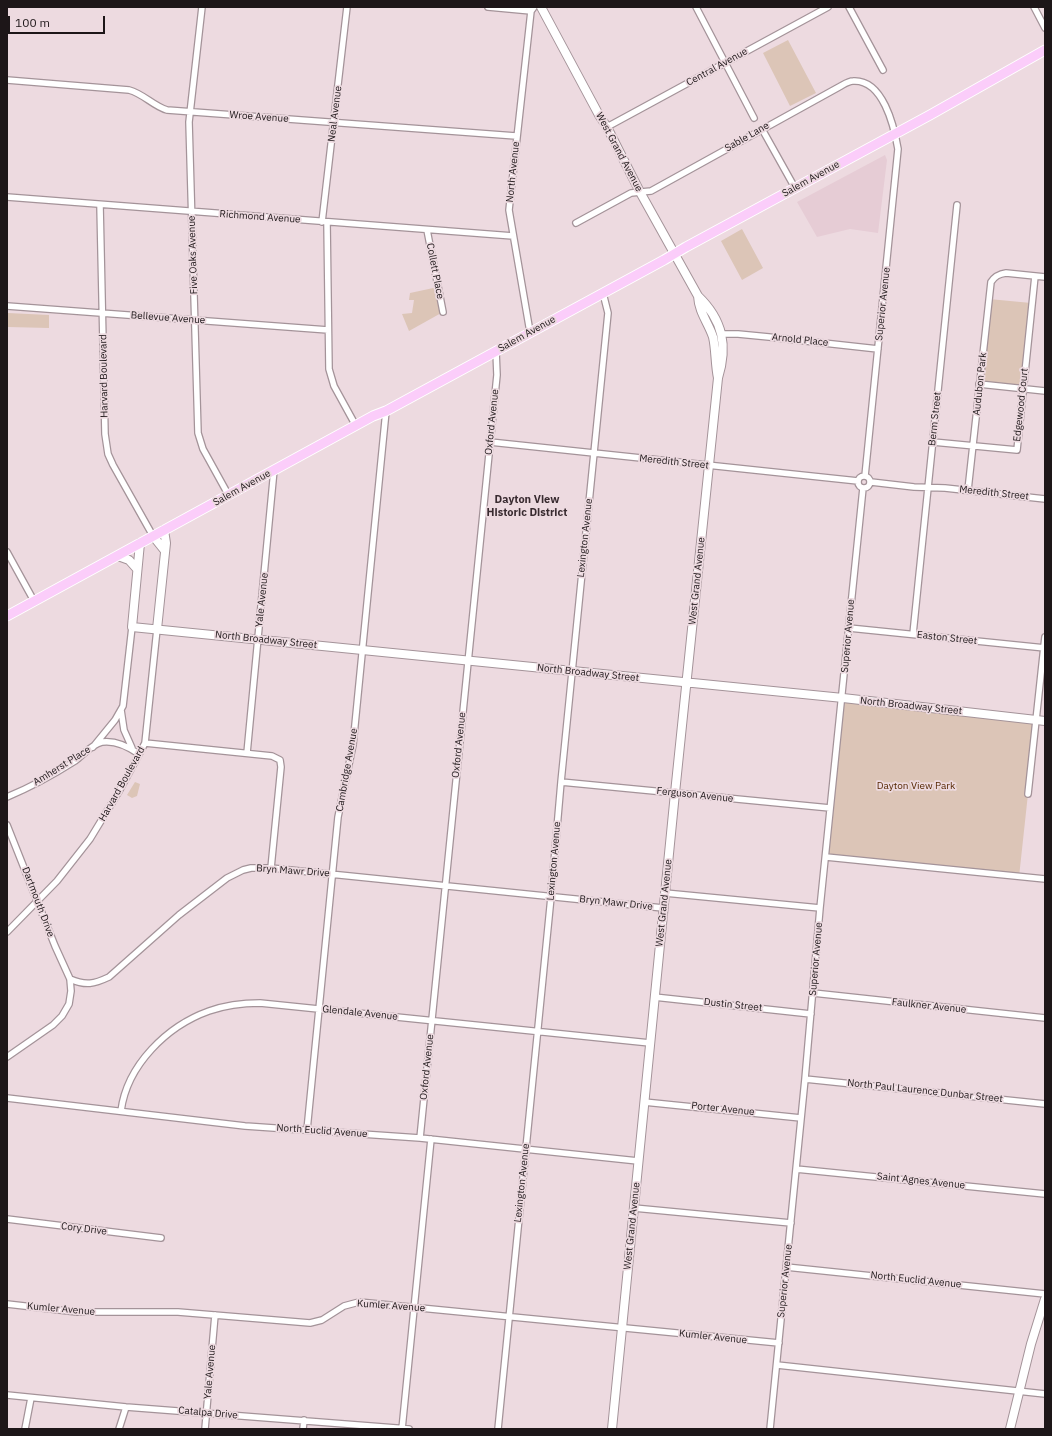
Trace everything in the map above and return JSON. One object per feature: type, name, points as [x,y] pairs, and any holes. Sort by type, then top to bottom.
[{"type":"main road","name":"Salem Avenue","points":[[7,616],[675,254],[1045,50]]},
{"type":"street","name":"Five Oaks Avenue","points":[[202,7],[189,122],[197,412],[200,440],[228,496]]},
{"type":"street","name":"Neal Avenue","points":[[348,7],[324,222],[330,374],[334,386],[356,426]]},
{"type":"street","points":[[488,7],[532,9]]},
{"type":"street","name":"West Grand Avenue","points":[[541,7],[599,115],[607,127],[640,192],[698,296],[706,304],[715,319],[722,334],[723,348],[722,363],[718,378],[686,683],[612,1429]]},
{"type":"street","points":[[696,7],[754,118]]},
{"type":"street","name":"Central Avenue","points":[[607,127],[828,7]]},
{"type":"street","points":[[849,7],[883,70]]},
{"type":"street","points":[[1034,7],[1045,28]]},
{"type":"street","name":"North Avenue","points":[[530,332],[513,236],[509,210],[509,198],[532,9]]},
{"type":"street","name":"Wroe Avenue","points":[[7,80],[129,90],[140,94],[160,108],[167,110],[516,136]]},
{"type":"street","name":"Sable Lane","points":[[576,223],[631,193],[651,191],[839,87],[854,81],[869,85],[875,89],[885,105],[895,133]]},
{"type":"street","points":[[762,129],[795,188]]},
{"type":"street","name":"Superior Avenue","points":[[865,476],[898,149],[895,133]]},
{"type":"street","name":"Richmond Avenue","points":[[7,197],[513,236]]},
{"type":"street","name":"Harvard Boulevard","points":[[100,205],[106,445],[113,465],[153,536]]},
{"type":"street","name":"Berm Street","points":[[914,634],[958,205]]},
{"type":"street","name":"Collett Place","points":[[427,230],[443,312]]},
{"type":"street","name":"Audubon Park","points":[[968,490],[974,446],[990,285],[994,277],[1000,274],[1006,273],[1035,276]]},
{"type":"street","points":[[1035,276],[1045,277]]},
{"type":"street","name":"Edgewood Court","points":[[933,442],[1017,450],[1035,276]]},
{"type":"street","name":"Lexington Avenue","points":[[498,1429],[608,313],[603,293]]},
{"type":"street","name":"West Grand Avenue","points":[[698,296],[698,305],[713,336],[715,368],[718,378]]},
{"type":"street","name":"Bellevue Avenue","points":[[7,306],[328,330]]},
{"type":"street","name":"Arnold Place","points":[[722,334],[739,334],[878,349]]},
{"type":"street","name":"Oxford Avenue","points":[[420,1138],[497,375],[496,351]]},
{"type":"street","points":[[979,384],[1045,391]]},
{"type":"street","name":"Cambridge Avenue","points":[[307,1130],[341,800],[353,745],[386,411]]},
{"type":"street","name":"Meredith Street","points":[[490,442],[858,481]]},
{"type":"street","name":"Yale Avenue","points":[[246,753],[274,470]]},
{"type":"street","points":[[865,476],[868,477],[871,482],[868,487],[863,488],[859,486],[858,481],[860,477],[865,476]]},
{"type":"street","name":"Meredith Street","points":[[871,482],[968,490],[1045,499]]},
{"type":"street","name":"Superior Avenue","points":[[770,1429],[805,1079],[820,908],[843,698],[863,488]]},
{"type":"street","name":"Harvard Boulevard","points":[[7,932],[57,881],[90,839],[118,793],[145,743],[165,551],[164,530]]},
{"type":"street","points":[[153,536],[165,551]]},
{"type":"street","name":"Harvard Boulevard","points":[[93,747],[115,720],[121,710],[124,697],[140,543]]},
{"type":"street","points":[[7,552],[34,601]]},
{"type":"street","points":[[118,556],[129,560],[137,569]]},
{"type":"street","name":"North Broadway Street","points":[[132,627],[843,698],[1041,720]]},
{"type":"street","name":"Easton Street","points":[[849,628],[1044,648]]},
{"type":"street","points":[[1028,794],[1041,720],[1045,637]]},
{"type":"street","name":"Harvard Boulevard","points":[[121,710],[124,730],[132,748]]},
{"type":"street","name":"Amherst Place","points":[[7,797],[53,775],[102,742],[114,742],[132,748],[140,754]]},
{"type":"street","points":[[145,743],[258,754],[275,757],[280,760],[281,765],[271,868]]},
{"type":"street","name":"Ferguson Avenue","points":[[561,782],[830,808]]},
{"type":"street","name":"Dartmouth Drive","points":[[7,825],[55,946],[70,979]]},
{"type":"street","points":[[826,857],[1045,879]]},
{"type":"street","name":"Bryn Mawr Drive","points":[[70,979],[79,983],[88,984],[98,983],[109,977],[179,915],[227,878],[243,870],[251,868],[271,868],[333,874],[663,908]]},
{"type":"street","name":"Bryn Mawr Drive","points":[[665,893],[820,908]]},
{"type":"street","points":[[7,1057],[53,1025],[62,1016],[69,1004],[71,991],[70,979]]},
{"type":"street","name":"Faulkner Avenue","points":[[813,993],[1045,1018]]},
{"type":"street","name":"Dustin Street","points":[[654,997],[811,1014]]},
{"type":"street","name":"Glendale Avenue","points":[[121,1111],[127,1088],[143,1060],[167,1034],[194,1017],[209,1011],[240,1003],[260,1003],[650,1043]]},
{"type":"street","name":"North Paul Laurence Dunbar Street","points":[[805,1079],[1045,1104]]},
{"type":"street","name":"North Euclid Avenue","points":[[7,1098],[245,1126],[420,1138],[638,1161]]},
{"type":"street","name":"Porter Avenue","points":[[644,1102],[801,1118]]},
{"type":"street","points":[[402,1429],[431,1140]]},
{"type":"street","name":"Saint Agnes Avenue","points":[[796,1169],[1045,1194]]},
{"type":"street","points":[[634,1208],[791,1223]]},
{"type":"street","name":"Cory Drive","points":[[7,1219],[161,1238]]},
{"type":"street","name":"North Euclid Avenue","points":[[786,1267],[1045,1294]]},
{"type":"street","points":[[1010,1429],[1045,1299]]},
{"type":"street","name":"Kumler Avenue","points":[[7,1304],[77,1312],[106,1313],[159,1311],[314,1322],[325,1319],[344,1306],[359,1302],[779,1343]]},
{"type":"street","name":"Yale Avenue","points":[[205,1429],[215,1316]]},
{"type":"street","points":[[777,1365],[1045,1394]]},
{"type":"street","name":"Catalpa Drive","points":[[7,1395],[126,1407],[409,1429]]},
{"type":"street","points":[[25,1429],[31,1398]]},
{"type":"street","points":[[119,1429],[126,1407]]},
{"type":"street","points":[[303,1429],[304,1420]]},
{"type":"shaded area","points":[[885,155],[887,160],[878,233],[850,229],[817,237],[797,202]]},
{"type":"green space","points":[[788,40],[816,93],[790,106],[763,53]]},
{"type":"green space","points":[[742,229],[763,268],[742,280],[721,241]]},
{"type":"green space","points":[[438,287],[443,312],[409,331],[402,314],[412,313],[414,300],[409,300],[410,293]]},
{"type":"green space","points":[[989,299],[1031,303],[1022,387],[980,382]]},
{"type":"green space","points":[[8,313],[49,315],[49,328],[8,327]]},
{"type":"green space","name":"Dayton View Park","points":[[843,698],[1036,720],[1019,877],[826,857]]},
{"type":"green space","points":[[135,782],[140,784],[137,796],[132,798],[127,795]]},
{"type":"district","name":"Dayton View Historic District","points":[[527,506]]}]
